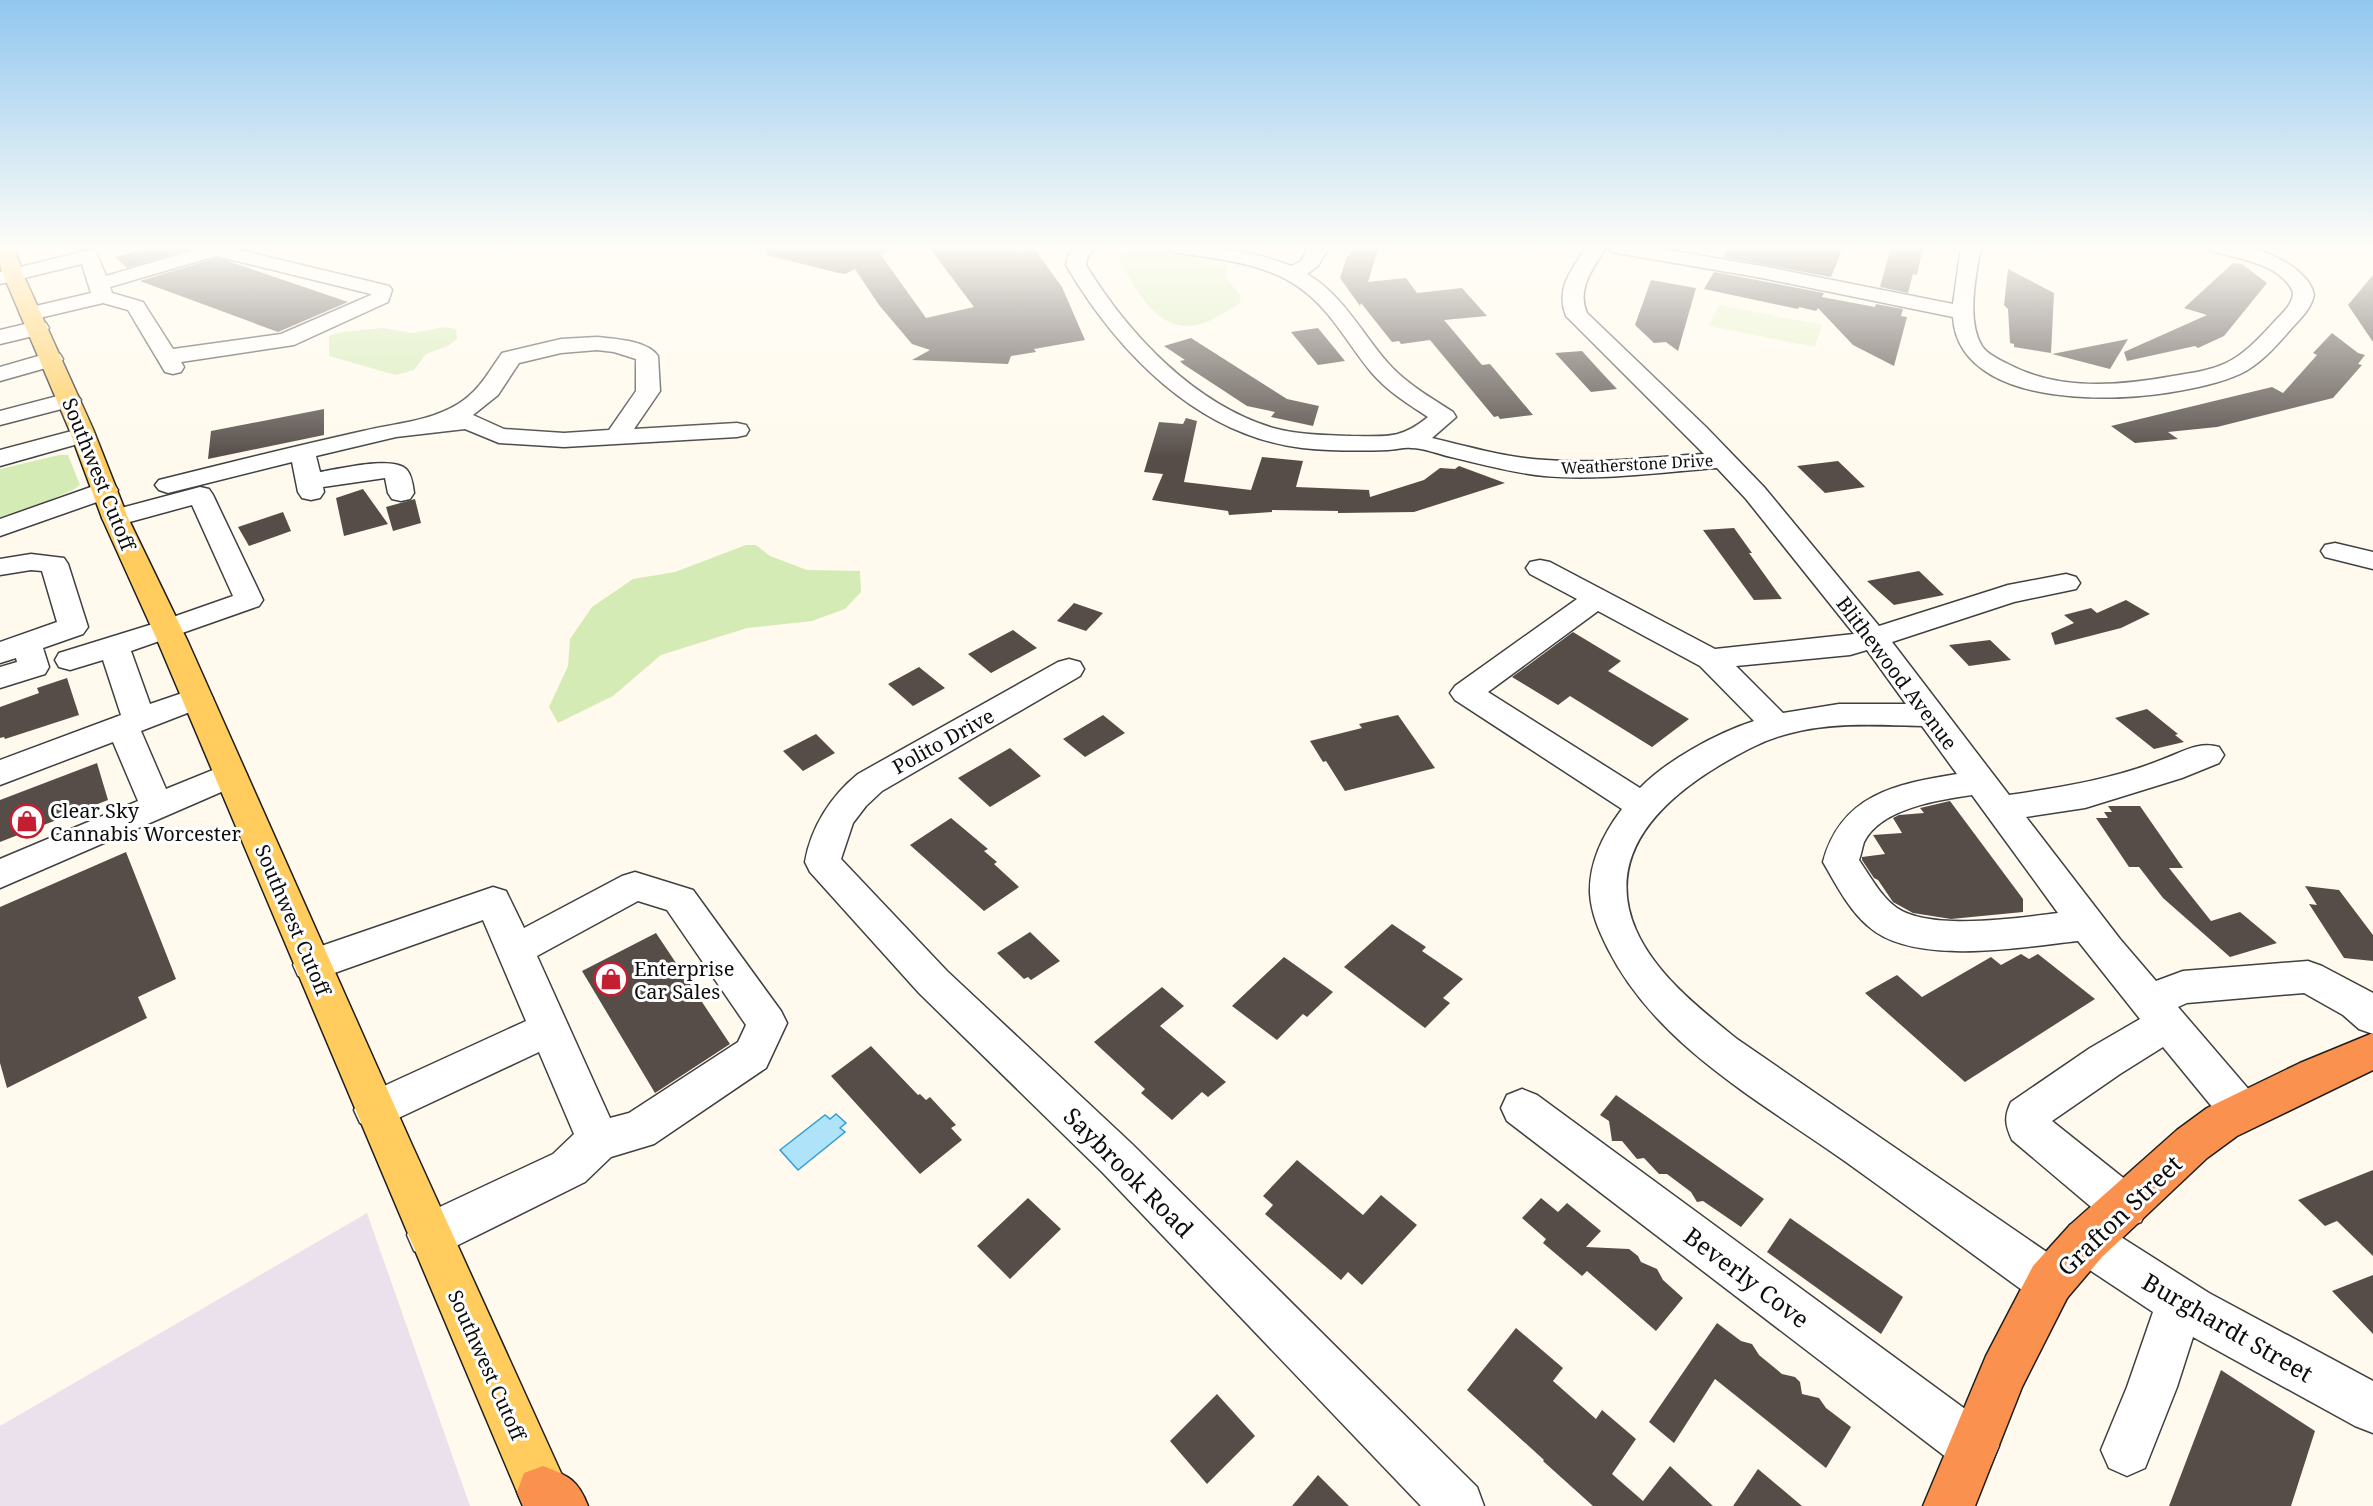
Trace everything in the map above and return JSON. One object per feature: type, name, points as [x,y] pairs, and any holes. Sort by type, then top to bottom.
[{"type":"highway","name":"Grafton Street","points":[[1949,1506],[2002,1373],[2050,1282],[2086,1241],[2192,1144],[2242,1112],[2373,1051]]},
{"type":"main road","name":"Southwest Cutoff","points":[[32,317],[69,400],[109,502],[197,698],[545,1503]]},
{"type":"street","points":[[0,374],[40,334],[64,317]]},
{"type":"street","points":[[143,317],[170,362],[286,340],[337,317]]},
{"type":"street","name":"Weatherstone Drive","points":[[1110,317],[1116,326],[1160,368],[1210,408],[1252,428],[1292,438],[1345,443],[1410,440],[1486,458],[1545,468],[1590,468],[1724,460]]},
{"type":"street","name":"Weatherstone Drive","points":[[1340,317],[1380,369],[1444,417],[1490,442],[1508,447],[1561,454],[1611,451],[1702,438]]},
{"type":"street","name":"Blithewood Avenue","points":[[1577,317],[1702,438],[1755,493],[1872,636],[1930,716],[2157,1013],[2242,1112]]},
{"type":"street","points":[[1964,317],[1964,327],[1971,347],[2000,370],[2034,382],[2067,389],[2105,393],[2202,378],[2233,369],[2251,356],[2289,317]]},
{"type":"street","points":[[0,337],[40,334]]},
{"type":"street","points":[[438,424],[466,411],[495,387],[510,358],[548,346],[587,343],[631,348],[647,356],[648,391],[616,437]]},
{"type":"street","points":[[0,418],[69,400]]},
{"type":"street","points":[[1410,440],[1444,417]]},
{"type":"street","points":[[0,528],[303,452],[396,430],[438,424],[468,421],[499,436],[564,440],[737,430]]},
{"type":"street","points":[[0,458],[83,435]]},
{"type":"street","points":[[303,452],[310,486],[388,470],[397,474],[401,493]]},
{"type":"street","points":[[70,660],[167,630],[249,600],[200,495],[109,502]]},
{"type":"street","points":[[2335,551],[2373,561]]},
{"type":"street","points":[[0,567],[31,562],[54,564],[73,627],[13,648],[34,667],[0,678]]},
{"type":"street","points":[[1540,568],[1711,659],[1776,725]]},
{"type":"street","points":[[1711,659],[1850,645],[1872,636],[2008,594],[2066,583]]},
{"type":"street","points":[[1597,598],[1466,693],[1642,806]]},
{"type":"street","points":[[114,646],[131,723],[157,807]]},
{"type":"street","name":"Polito Drive","points":[[833,830],[845,809],[861,790],[1069,669]]},
{"type":"street","points":[[0,773],[197,698]]},
{"type":"street","points":[[1930,716],[1830,714],[1776,725],[1751,733],[1712,753],[1674,778],[1642,806],[1623,834],[1611,862],[1610,906],[1616,930],[1627,952],[1661,998],[1684,1019],[1769,1085],[2050,1282]]},
{"type":"street","points":[[2088,925],[1949,936],[1914,933],[1895,927],[1882,917],[1841,862],[1842,850],[1852,833],[1866,818],[1895,800],[1924,791],[1992,795],[2085,796],[2170,770],[2207,754]]},
{"type":"street","points":[[0,874],[230,775]]},
{"type":"street","name":"Saybrook Road","points":[[833,830],[824,851],[823,862],[933,982],[1117,1158],[1458,1506]]},
{"type":"street","points":[[430,1235],[569,1168],[598,1140],[639,1130],[752,1055],[767,1023],[680,900],[635,886],[515,950]]},
{"type":"street","points":[[312,965],[494,901],[598,1140]]},
{"type":"street","points":[[2125,1207],[2027,1126],[2026,1115],[2105,1061],[2183,987],[2308,977],[2356,1003],[2373,1017]]},
{"type":"street","points":[[375,1110],[549,1029]]},
{"type":"street","name":"Beverly Cove","points":[[1522,1108],[1973,1446]]},
{"type":"street","name":"Burghardt Street","points":[[2086,1241],[2180,1302],[2373,1408]]},
{"type":"street","points":[[2127,1450],[2152,1387],[2180,1302]]},
{"type":"shaded area","points":[[367,1213],[470,1506],[0,1506],[0,1426]]},
{"type":"green space","points":[[1162,317],[1216,317],[1194,325],[1179,325]]},
{"type":"green space","points":[[1713,317],[1782,317],[1822,325],[1815,347],[1709,326]]},
{"type":"green space","points":[[445,327],[456,329],[457,339],[448,346],[426,354],[414,370],[396,375],[329,356],[329,336],[341,332],[383,328],[412,333]]},
{"type":"green space","points":[[59,455],[68,455],[80,485],[0,522],[0,469]]},
{"type":"green space","points":[[746,545],[756,545],[770,556],[807,570],[860,571],[861,592],[845,609],[812,621],[747,628],[661,655],[613,696],[558,723],[549,707],[568,666],[570,639],[592,607],[633,579],[675,572]]},
{"type":"water","points":[[836,1114],[846,1123],[840,1128],[845,1132],[798,1170],[780,1150],[825,1115],[830,1119]]},
{"type":"building","points":[[238,317],[312,317],[278,332]]},
{"type":"building","points":[[889,317],[1075,317],[1085,340],[1034,349],[1036,352],[1011,356],[1008,364],[912,360],[930,350],[912,344]]},
{"type":"building","points":[[1372,317],[1473,317],[1444,320],[1482,365],[1490,364],[1533,415],[1500,419],[1498,416],[1494,417],[1430,340],[1401,344],[1399,341],[1392,342]]},
{"type":"building","points":[[1638,317],[1688,317],[1678,351],[1666,342],[1654,343],[1635,325]]},
{"type":"building","points":[[1827,317],[1907,317],[1894,366],[1853,345]]},
{"type":"building","points":[[2008,317],[2053,317],[2051,353],[2014,347],[2014,344],[2010,343]]},
{"type":"building","points":[[2202,317],[2239,317],[2224,336],[2198,348],[2195,346],[2127,361],[2124,352]]},
{"type":"building","points":[[2356,317],[2373,317],[2373,342]]},
{"type":"building","points":[[1318,328],[1345,361],[1318,365],[1291,332]]},
{"type":"building","points":[[2332,333],[2358,353],[2365,355],[2358,364],[2362,365],[2333,398],[2217,427],[2168,432],[2178,439],[2135,443],[2111,426],[2272,387],[2283,393],[2317,355],[2313,353]]},
{"type":"building","points":[[1191,338],[1287,399],[1319,406],[1313,426],[1271,417],[1275,412],[1247,406],[1183,364],[1180,361],[1185,360],[1164,346]]},
{"type":"building","points":[[2128,339],[2110,369],[2052,354]]},
{"type":"building","points":[[1582,351],[1617,389],[1591,392],[1555,353]]},
{"type":"building","points":[[324,409],[324,435],[208,459],[211,431]]},
{"type":"building","points":[[1186,418],[1197,421],[1184,482],[1251,490],[1262,457],[1303,461],[1296,487],[1369,490],[1370,497],[1424,480],[1440,468],[1455,469],[1459,466],[1505,483],[1414,512],[1338,513],[1338,511],[1272,510],[1272,512],[1229,515],[1228,511],[1152,500],[1163,474],[1144,472],[1159,422],[1183,424]]},
{"type":"building","points":[[1838,461],[1865,487],[1825,493],[1797,466]]},
{"type":"building","points":[[363,489],[388,524],[344,536],[336,498]]},
{"type":"building","points":[[415,499],[421,523],[393,531],[386,507]]},
{"type":"building","points":[[283,512],[291,531],[249,546],[238,527]]},
{"type":"building","points":[[1734,528],[1782,599],[1754,600],[1703,530]]},
{"type":"building","points":[[1919,571],[1944,595],[1894,605],[1867,581]]},
{"type":"building","points":[[2126,600],[2150,614],[2121,628],[2055,645],[2051,633],[2074,623],[2064,615],[2091,608],[2097,613]]},
{"type":"building","points":[[1074,603],[1103,613],[1086,631],[1057,621]]},
{"type":"building","points":[[1013,630],[1037,648],[991,673],[968,654]]},
{"type":"building","points":[[1573,632],[1621,661],[1608,671],[1689,719],[1652,747],[1570,696],[1558,705],[1512,677]]},
{"type":"building","points":[[1990,640],[2011,660],[1969,666],[1949,645]]},
{"type":"building","points":[[919,667],[945,688],[913,706],[888,684]]},
{"type":"building","points":[[67,678],[79,715],[5,739],[0,738],[0,707],[39,693],[37,688]]},
{"type":"building","points":[[2147,709],[2178,734],[2175,735],[2184,742],[2154,749],[2115,718]]},
{"type":"building","points":[[1103,715],[1125,733],[1085,757],[1063,739]]},
{"type":"building","points":[[1398,715],[1435,768],[1345,791],[1310,741],[1362,728],[1359,724]]},
{"type":"building","points":[[816,734],[835,753],[803,771],[783,751]]},
{"type":"building","points":[[1010,748],[1041,776],[990,807],[958,778]]},
{"type":"building","name":"Clear Sky Cannabis Worcester","points":[[97,763],[108,800],[0,842],[0,800]]},
{"type":"building","points":[[1950,801],[2023,899],[2023,912],[1951,919],[1913,913],[1893,902],[1862,860],[1862,857],[1885,854],[1873,835],[1902,833],[1893,818],[1899,815],[1924,813],[1920,808]]},
{"type":"building","points":[[2108,806],[2140,806],[2183,868],[2169,868],[2211,921],[2240,912],[2277,943],[2230,957],[2163,898],[2139,867],[2129,867],[2096,818],[2108,818],[2104,812],[2112,812]]},
{"type":"building","points":[[951,818],[988,849],[984,851],[997,862],[994,864],[1019,887],[984,911],[910,845]]},
{"type":"building","points":[[126,852],[176,979],[138,997],[147,1018],[7,1088],[0,1063],[0,907]]},
{"type":"building","points":[[2305,886],[2339,890],[2373,935],[2373,961],[2344,958],[2309,904],[2317,905]]},
{"type":"building","points":[[1392,924],[1426,947],[1422,951],[1463,979],[1443,998],[1450,1003],[1425,1028],[1344,967]]},
{"type":"building","points":[[1030,932],[1060,961],[1031,980],[1028,977],[1024,979],[997,953]]},
{"type":"building","points":[[656,933],[730,1044],[655,1093],[582,971]]},
{"type":"building","points":[[2021,954],[2029,959],[2038,954],[2095,999],[1965,1082],[1865,993],[1897,975],[1922,997],[1991,957],[2001,965]]},
{"type":"building","points":[[1284,957],[1333,992],[1307,1017],[1303,1014],[1277,1040],[1232,1006]]},
{"type":"building","points":[[1162,987],[1184,1006],[1160,1026],[1226,1082],[1208,1097],[1202,1092],[1172,1120],[1141,1093],[1145,1089],[1094,1042]]},
{"type":"building","points":[[871,1046],[918,1095],[920,1094],[926,1100],[930,1097],[956,1125],[951,1128],[962,1140],[920,1174],[831,1076]]},
{"type":"building","points":[[1616,1095],[1764,1199],[1741,1227],[1703,1201],[1697,1202],[1691,1192],[1667,1174],[1659,1174],[1644,1158],[1637,1159],[1622,1141],[1612,1141],[1609,1121],[1600,1115]]},
{"type":"building","points":[[1297,1160],[1363,1215],[1381,1195],[1417,1225],[1362,1285],[1348,1272],[1341,1280],[1265,1214],[1273,1205],[1263,1196]]},
{"type":"building","points":[[2373,1170],[2373,1256],[2337,1221],[2325,1226],[2298,1200]]},
{"type":"building","points":[[1028,1198],[1061,1229],[1010,1279],[977,1246]]},
{"type":"building","points":[[1541,1198],[1558,1212],[1567,1203],[1601,1231],[1586,1247],[1629,1249],[1638,1256],[1641,1262],[1657,1269],[1663,1280],[1683,1298],[1656,1331],[1587,1271],[1582,1276],[1543,1243],[1546,1239],[1522,1218]]},
{"type":"building","points":[[1790,1218],[1903,1297],[1881,1334],[1767,1252]]},
{"type":"building","points":[[2373,1275],[2373,1334],[2332,1291]]},
{"type":"building","points":[[1717,1323],[1741,1341],[1752,1344],[1759,1355],[1782,1374],[1795,1377],[1800,1382],[1802,1394],[1819,1398],[1826,1408],[1851,1427],[1826,1468],[1715,1379],[1674,1443],[1649,1422]]},
{"type":"building","points":[[1516,1328],[1563,1368],[1553,1381],[1596,1419],[1602,1410],[1636,1439],[1612,1474],[1643,1501],[1670,1466],[1713,1506],[1593,1506],[1543,1461],[1467,1390]]},
{"type":"building","points":[[2221,1370],[2315,1431],[2291,1506],[2169,1506]]},
{"type":"building","points":[[1217,1394],[1255,1436],[1207,1484],[1170,1441]]},
{"type":"building","points":[[1758,1469],[1802,1506],[1733,1506]]},
{"type":"building","points":[[1318,1475],[1349,1506],[1292,1506]]},
{"type":"place","name":"Clear Sky Cannabis Worcester","points":[[27,821]]},
{"type":"place","name":"Enterprise Car Sales","points":[[611,979]]}]
